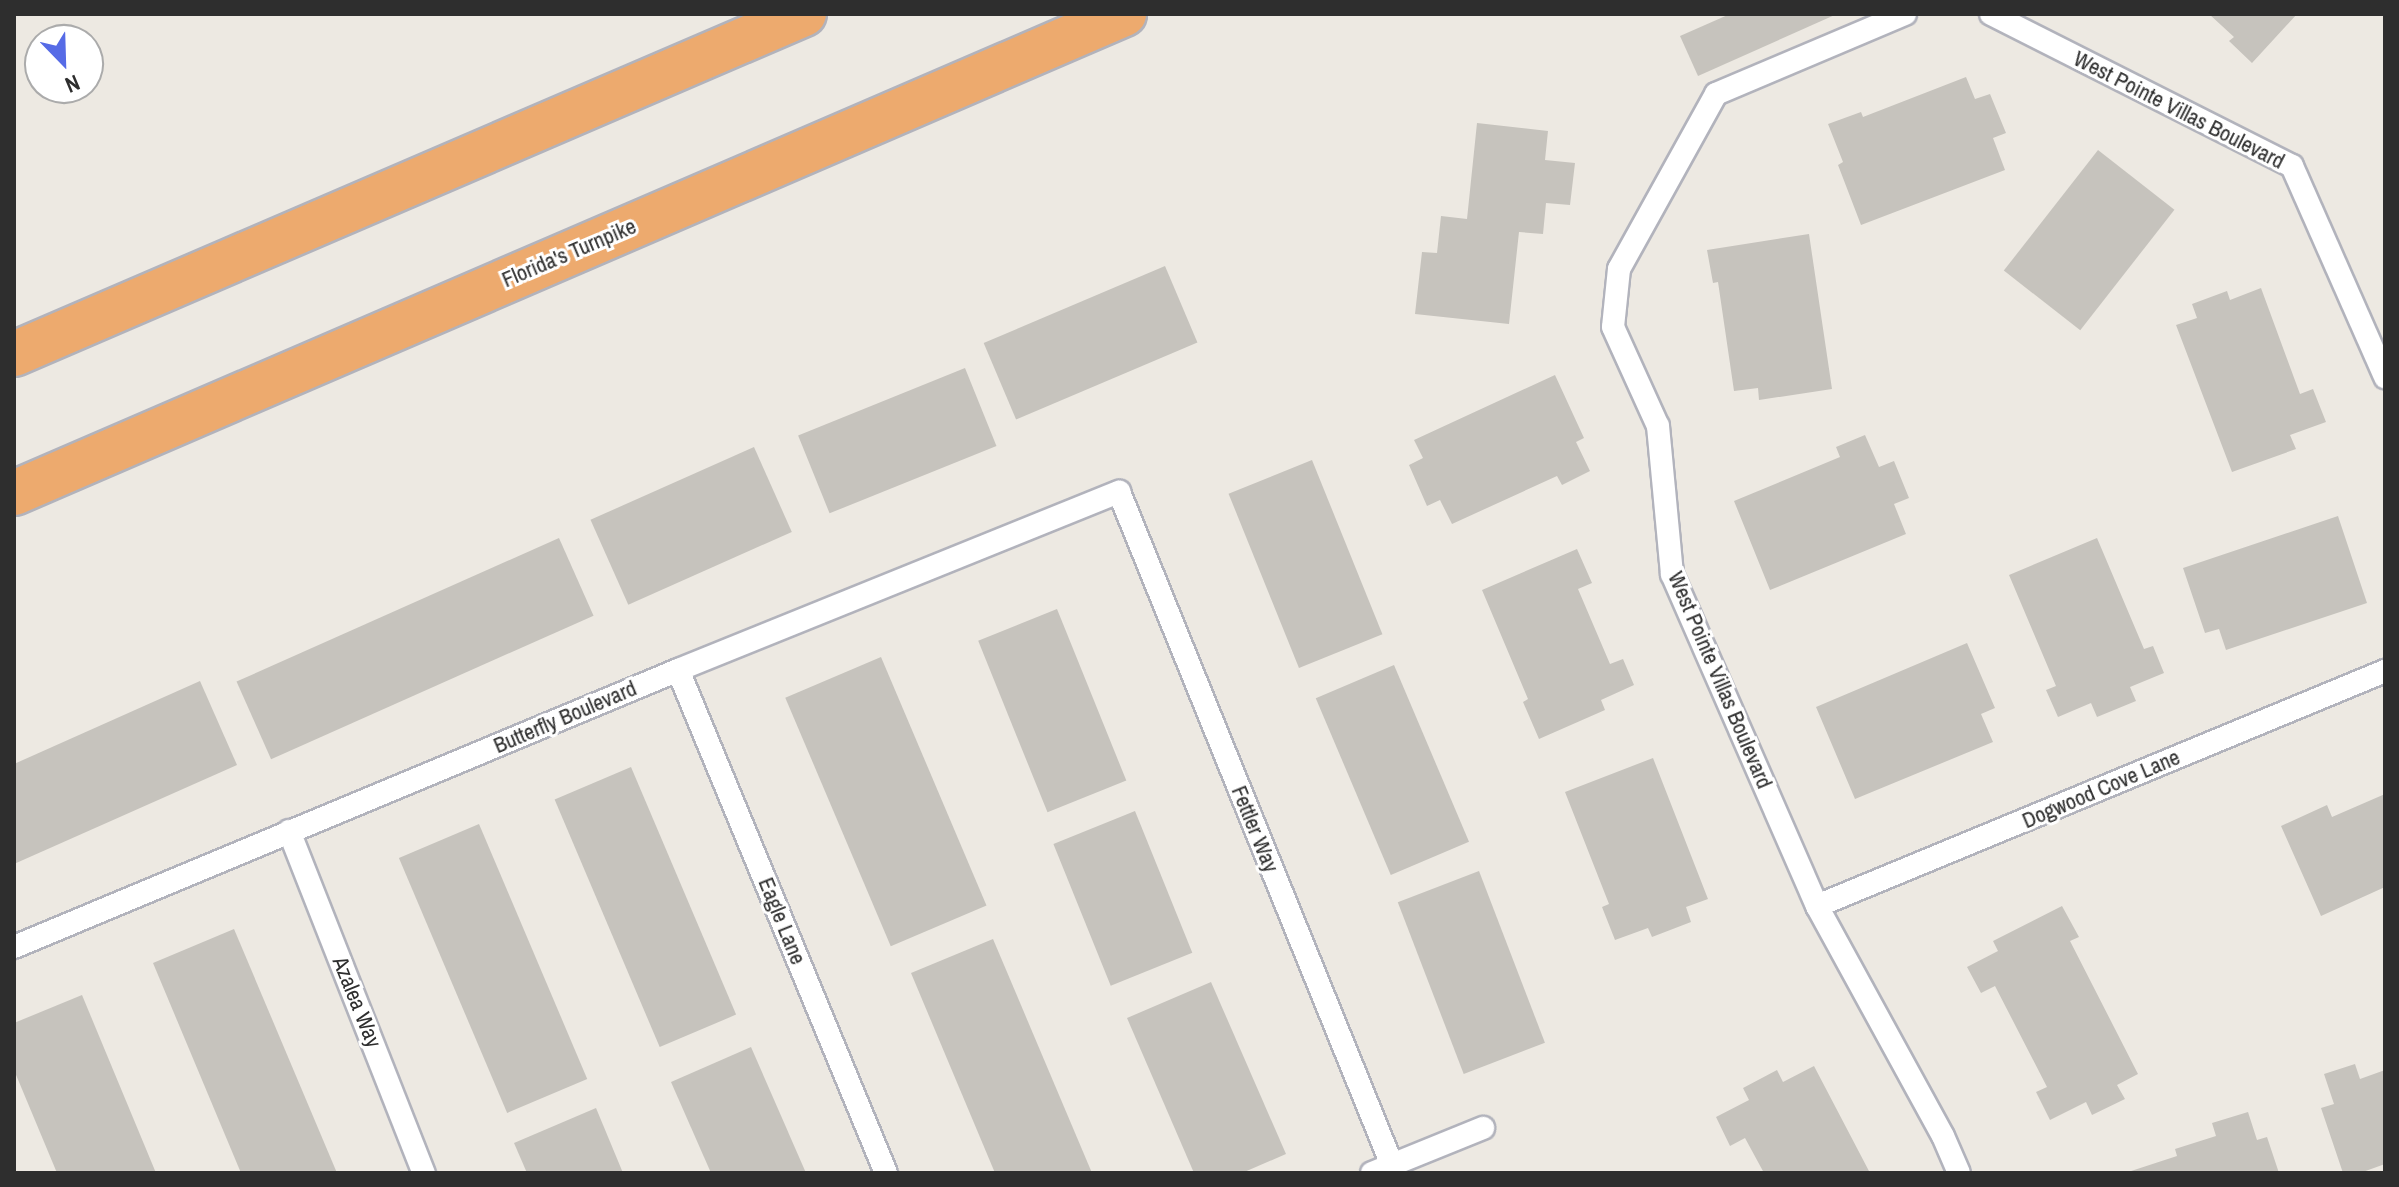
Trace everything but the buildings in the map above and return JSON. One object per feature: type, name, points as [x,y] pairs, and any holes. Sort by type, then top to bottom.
[{"type":"highway","points":[[14,354],[804,14]]},
{"type":"highway","name":"Florida's Turnpike","points":[[14,493],[1124,14]]},
{"type":"lane","name":"West Pointe Villas Boulevard","points":[[1905,14],[1716,94],[1619,269],[1613,327],[1658,426],[1672,574],[1817,906],[1943,1136],[1959,1173]]},
{"type":"lane","name":"West Pointe Villas Boulevard","points":[[1991,14],[2292,166],[2385,377]]},
{"type":"lane","name":"Butterfly Boulevard","points":[[14,947],[678,670],[1119,492]]},
{"type":"lane","name":"Fettler Way","points":[[1119,492],[1382,1169]]},
{"type":"lane","name":"Eagle Lane","points":[[678,670],[886,1173]]},
{"type":"lane","name":"Dogwood Cove Lane","points":[[1817,906],[2385,671]]},
{"type":"lane","name":"Azalea Way","points":[[289,831],[424,1173]]},
{"type":"lane","points":[[1382,1169],[1483,1128]]}]
